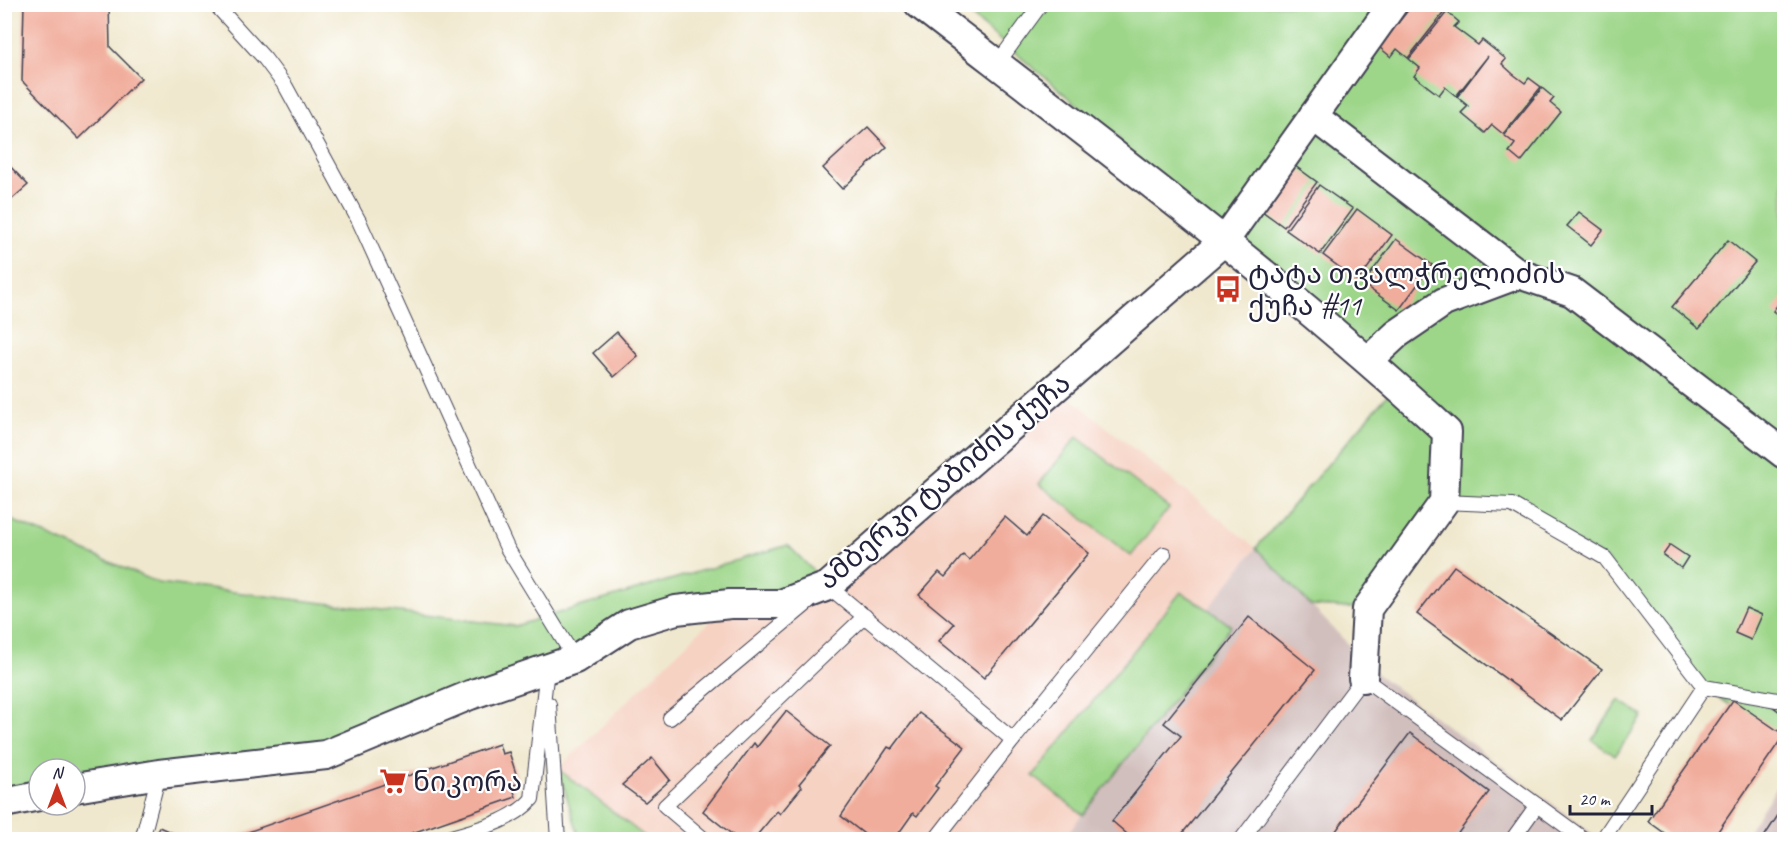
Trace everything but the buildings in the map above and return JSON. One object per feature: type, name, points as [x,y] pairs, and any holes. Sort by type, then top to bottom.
[{"type":"street","points":[[920,4],[1225,240],[1369,360],[1447,432],[1444,502],[1367,609],[1363,678]]},
{"type":"street","name":"ამბერკი ტაბიძის ქუჩა","points":[[87,786],[159,774],[326,755],[470,694],[575,659],[629,624],[676,610],[730,604],[781,604],[828,586],[1225,240],[1393,4]]},
{"type":"street","points":[[1312,116],[1519,274],[1572,292],[1785,454]]},
{"type":"street","points":[[1369,360],[1397,334],[1444,302],[1519,274]]},
{"type":"street","points":[[4,803],[27,798]]},
{"type":"lane","points":[[215,4],[265,59],[286,87],[359,221],[507,548],[575,659]]},
{"type":"lane","points":[[997,64],[1041,4]]},
{"type":"lane","points":[[1444,502],[1512,505],[1605,558],[1704,687],[1777,700]]},
{"type":"lane","points":[[935,840],[1164,554]]},
{"type":"lane","points":[[670,718],[828,586],[1013,740]]},
{"type":"lane","points":[[705,840],[665,806],[865,616]]},
{"type":"lane","points":[[442,840],[510,817],[522,810],[532,799],[547,669]]},
{"type":"lane","points":[[547,669],[558,840]]},
{"type":"lane","points":[[1241,840],[1363,678],[1585,840]]},
{"type":"lane","points":[[1602,840],[1704,687]]},
{"type":"lane","points":[[142,840],[159,774]]},
{"type":"lane","points":[[1512,840],[1537,805]]},
{"type":"shaded area","points":[[1057,387],[1256,548],[1208,609],[1180,592],[1033,776],[1083,815],[1062,839],[648,839],[558,769],[788,545],[828,586]]},
{"type":"shaded area","points":[[1256,548],[1377,674],[1600,839],[1062,840],[1230,627],[1208,609]]},
{"type":"shaded area","points":[[1784,776],[1784,839],[1743,839]]},
{"type":"green space","points":[[958,5],[1784,5],[1784,743],[1704,687],[1605,558],[1512,505],[1444,502],[1367,609],[1311,606],[1256,548],[1396,385],[1111,152],[1120,140]]},
{"type":"green space","points":[[1077,437],[1169,508],[1131,556],[1039,484]]},
{"type":"green space","points":[[4,517],[159,583],[515,626],[788,545],[828,586],[676,610],[325,750],[87,780],[87,757],[27,757],[27,793],[5,798]]},
{"type":"green space","points":[[1181,592],[1231,626],[1083,815],[1033,776]]},
{"type":"green space","points":[[1619,700],[1643,716],[1615,756],[1592,740]]},
{"type":"green space","points":[[558,769],[648,839],[580,839]]},
{"type":"place","name":"ტატა თვალჭრელიძის ქუჩა #11","points":[[1228,289]]},
{"type":"place","name":"ნიკორა","points":[[393,781]]}]
